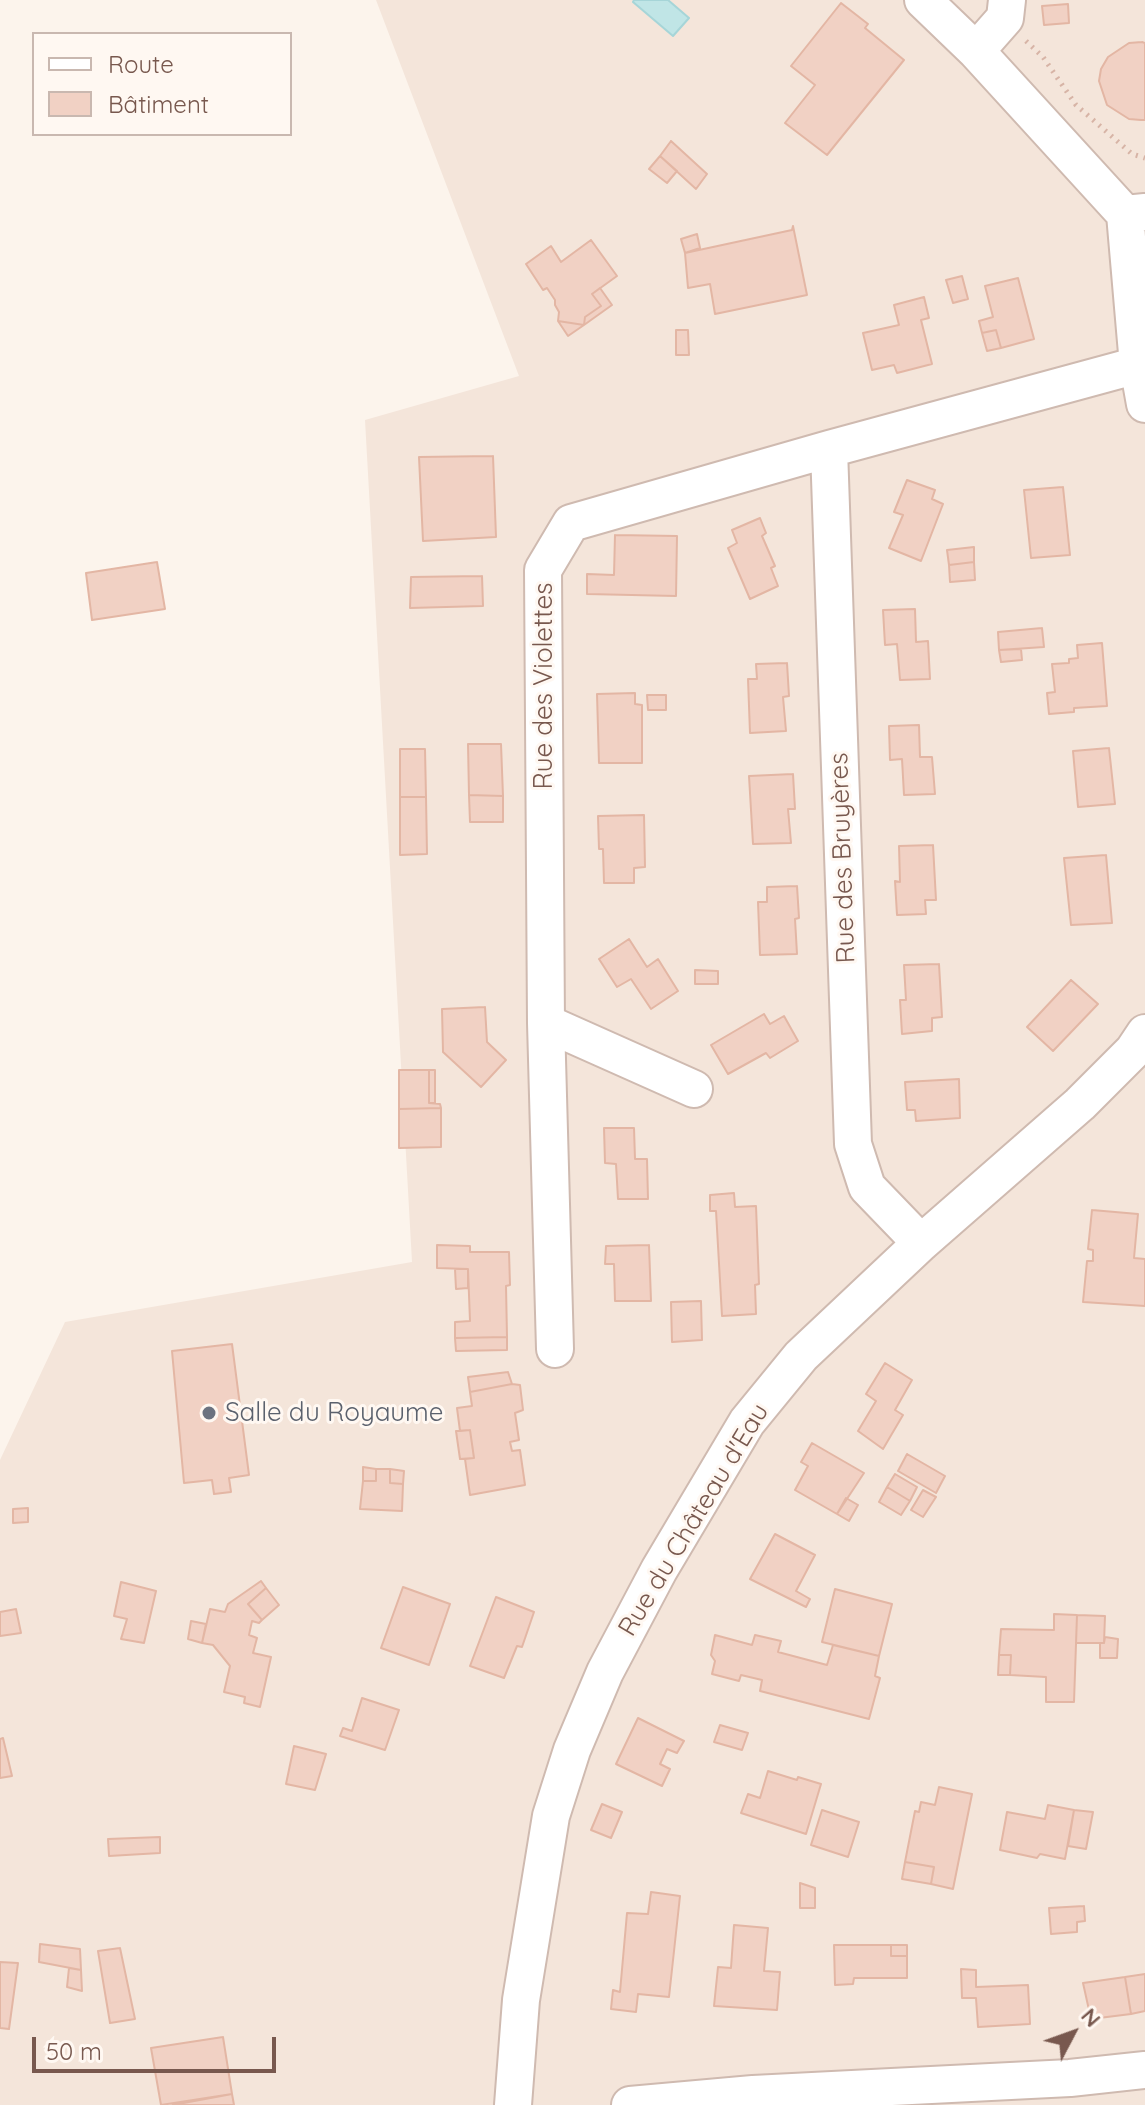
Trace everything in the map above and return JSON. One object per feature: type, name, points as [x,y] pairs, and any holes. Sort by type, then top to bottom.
[{"type":"street","points":[[923,0],[1135,213],[1138,365],[1145,404]]},
{"type":"street","points":[[976,51],[1006,9]]},
{"type":"street","name":"Rue des Violettes","points":[[555,1349],[546,1023],[543,570],[571,523],[1138,365]]},
{"type":"street","name":"Rue des Bruyères","points":[[829,449],[853,1144],[867,1187],[921,1243]]},
{"type":"street","points":[[546,1023],[694,1089]]},
{"type":"street","name":"Rue du Château d'Eau","points":[[513,2105],[521,2000],[551,1816],[572,1750],[605,1672],[659,1570],[747,1422],[801,1356],[921,1243],[1080,1104],[1133,1051],[1145,1033]]},
{"type":"street","points":[[630,2105],[753,2094],[1070,2078],[1145,2070]]},
{"type":"path","points":[[1006,9],[1076,105],[1132,154],[1145,158]]},
{"type":"shaded area","points":[[376,0],[1145,0],[1145,2105],[0,2105],[0,1460],[65,1322],[412,1262],[365,420],[519,376]]},
{"type":"water","points":[[634,0],[668,0],[689,18],[673,36]]},
{"type":"building","points":[[841,3],[868,24],[865,28],[904,60],[827,155],[785,123],[815,85],[791,66]]},
{"type":"building","points":[[1068,4],[1069,23],[1044,25],[1042,6]]},
{"type":"building","points":[[1129,43],[1145,43],[1145,120],[1129,119],[1107,105],[1099,81],[1101,69],[1108,57]]},
{"type":"building","points":[[671,141],[707,174],[696,189],[660,156]]},
{"type":"building","points":[[660,156],[677,171],[667,183],[649,169]]},
{"type":"building","points":[[793,226],[807,295],[715,314],[710,284],[688,288],[685,253],[792,230]]},
{"type":"building","points":[[697,234],[700,248],[685,253],[681,239]]},
{"type":"building","points":[[591,240],[617,276],[592,294],[601,306],[585,317],[584,325],[558,321],[555,300],[547,288],[543,290],[526,264],[551,246],[561,262]]},
{"type":"building","points":[[962,276],[968,299],[953,303],[946,280]]},
{"type":"building","points":[[1018,278],[1034,339],[1001,348],[996,330],[982,333],[979,321],[993,317],[985,286]]},
{"type":"building","points":[[600,288],[612,305],[584,325],[585,317],[601,306],[592,294]]},
{"type":"building","points":[[924,297],[929,318],[921,320],[932,364],[897,373],[894,365],[872,370],[863,333],[899,325],[894,305]]},
{"type":"building","points":[[558,321],[584,325],[568,336]]},
{"type":"building","points":[[676,330],[688,330],[689,355],[676,355]]},
{"type":"building","points":[[996,330],[1001,348],[987,351],[982,333]]},
{"type":"building","points":[[493,456],[496,537],[423,541],[419,457]]},
{"type":"building","points":[[907,480],[935,490],[932,499],[943,504],[921,561],[889,548],[903,515],[894,512]]},
{"type":"building","points":[[1063,487],[1070,555],[1031,558],[1024,490]]},
{"type":"building","points":[[760,518],[766,533],[762,536],[775,566],[771,568],[778,586],[750,599],[728,548],[737,543],[732,530]]},
{"type":"building","points":[[615,535],[677,536],[676,596],[587,594],[587,574],[614,575]]},
{"type":"building","points":[[974,547],[974,562],[949,565],[947,550]]},
{"type":"building","points":[[157,562],[165,609],[92,620],[86,573]]},
{"type":"building","points":[[974,562],[975,580],[950,582],[949,565]]},
{"type":"building","points":[[482,576],[483,606],[410,608],[411,577]]},
{"type":"building","points":[[915,609],[916,642],[928,641],[930,679],[900,680],[897,644],[885,645],[883,610]]},
{"type":"building","points":[[1042,628],[1044,647],[999,650],[998,632]]},
{"type":"building","points":[[1102,643],[1107,706],[1074,708],[1074,712],[1049,714],[1047,693],[1055,692],[1052,664],[1069,663],[1069,659],[1078,658],[1077,645]]},
{"type":"building","points":[[1021,649],[1022,660],[1001,662],[999,650]]},
{"type":"building","points":[[787,663],[789,696],[783,697],[786,731],[750,733],[748,679],[757,679],[756,664]]},
{"type":"building","points":[[635,693],[635,704],[642,705],[642,763],[599,763],[597,694]]},
{"type":"building","points":[[647,695],[666,695],[666,710],[648,710]]},
{"type":"building","points":[[919,725],[920,757],[932,757],[935,794],[904,795],[902,759],[890,760],[889,726]]},
{"type":"building","points":[[468,744],[501,744],[503,796],[469,795]]},
{"type":"building","points":[[1109,748],[1115,804],[1078,807],[1073,751]]},
{"type":"building","points":[[400,749],[425,749],[426,797],[400,797]]},
{"type":"building","points":[[793,774],[795,809],[788,809],[791,843],[753,844],[749,776]]},
{"type":"building","points":[[469,795],[503,796],[503,822],[470,822]]},
{"type":"building","points":[[400,797],[426,797],[427,854],[400,855]]},
{"type":"building","points":[[644,815],[645,867],[634,868],[634,883],[604,883],[598,816]]},
{"type":"building","points":[[933,845],[936,900],[925,900],[926,914],[897,915],[895,881],[900,882],[899,846]]},
{"type":"building","points":[[1106,855],[1112,923],[1071,925],[1064,858]]},
{"type":"building","points":[[797,886],[797,954],[760,955],[758,902],[767,902],[767,887]]},
{"type":"building","points":[[629,939],[647,967],[658,959],[678,991],[651,1009],[631,979],[617,987],[599,959]]},
{"type":"building","points":[[939,964],[942,1017],[932,1018],[932,1031],[902,1034],[900,1000],[906,1000],[904,965]]},
{"type":"building","points":[[695,970],[718,971],[718,984],[695,984]]},
{"type":"building","points":[[1071,980],[1098,1004],[1053,1051],[1027,1027]]},
{"type":"building","points":[[485,1007],[487,1042],[506,1060],[481,1087],[443,1052],[442,1009]]},
{"type":"building","points":[[764,1014],[770,1024],[784,1016],[798,1041],[770,1058],[766,1053],[728,1074],[711,1045]]},
{"type":"building","points":[[399,1070],[429,1070],[429,1103],[440,1104],[441,1108],[399,1109]]},
{"type":"building","points":[[429,1070],[435,1070],[435,1103],[429,1103]]},
{"type":"building","points":[[959,1079],[960,1118],[916,1121],[915,1110],[907,1110],[905,1082]]},
{"type":"building","points":[[441,1108],[441,1147],[399,1148],[399,1109]]},
{"type":"building","points":[[604,1128],[634,1128],[635,1159],[647,1159],[648,1199],[618,1199],[616,1164],[605,1163]]},
{"type":"building","points":[[734,1193],[735,1207],[756,1206],[759,1284],[755,1285],[756,1314],[722,1316],[716,1211],[710,1211],[710,1195]]},
{"type":"building","points":[[1092,1210],[1138,1214],[1134,1258],[1145,1259],[1145,1306],[1083,1302],[1087,1261],[1093,1261],[1093,1250],[1088,1249]]},
{"type":"building","points":[[437,1245],[470,1246],[470,1252],[509,1252],[507,1337],[455,1338],[455,1322],[470,1321],[468,1269],[437,1268]]},
{"type":"building","points":[[649,1245],[651,1301],[615,1301],[614,1264],[605,1264],[606,1246]]},
{"type":"building","points":[[455,1269],[468,1269],[468,1288],[456,1289]]},
{"type":"building","points":[[701,1301],[702,1340],[672,1342],[671,1302]]},
{"type":"building","points":[[507,1337],[507,1350],[456,1351],[455,1338]]},
{"type":"building","name":"Salle du Royaume","points":[[232,1344],[249,1475],[229,1478],[231,1492],[214,1494],[212,1480],[184,1483],[172,1351]]},
{"type":"building","points":[[885,1363],[912,1380],[895,1410],[903,1415],[883,1449],[858,1431],[876,1401],[866,1394]]},
{"type":"building","points":[[508,1372],[512,1384],[470,1392],[468,1377]]},
{"type":"building","points":[[520,1385],[523,1410],[515,1413],[519,1440],[510,1442],[512,1451],[520,1450],[525,1485],[470,1495],[465,1459],[474,1458],[470,1430],[460,1431],[457,1408],[472,1406],[470,1392]]},
{"type":"building","points":[[470,1430],[474,1458],[460,1459],[456,1431]]},
{"type":"building","points":[[812,1443],[864,1473],[837,1514],[795,1490],[808,1466],[801,1462]]},
{"type":"building","points":[[907,1454],[945,1476],[936,1493],[898,1471]]},
{"type":"building","points":[[363,1467],[376,1469],[376,1481],[363,1481]]},
{"type":"building","points":[[376,1469],[390,1469],[390,1483],[403,1484],[402,1511],[360,1509],[363,1481],[376,1481]]},
{"type":"building","points":[[390,1469],[404,1471],[403,1484],[390,1483]]},
{"type":"building","points":[[895,1474],[917,1487],[910,1501],[887,1487]]},
{"type":"building","points":[[887,1487],[910,1501],[901,1515],[879,1502]]},
{"type":"building","points":[[923,1490],[936,1497],[923,1517],[911,1510]]},
{"type":"building","points":[[846,1498],[858,1505],[849,1521],[837,1514]]},
{"type":"building","points":[[28,1508],[28,1522],[13,1523],[13,1509]]},
{"type":"building","points":[[775,1534],[815,1555],[796,1591],[810,1599],[806,1607],[750,1579]]},
{"type":"building","points":[[261,1581],[266,1588],[248,1604],[262,1620],[259,1623],[252,1621],[249,1635],[257,1638],[253,1653],[271,1657],[260,1707],[244,1703],[245,1697],[224,1692],[230,1666],[213,1645],[202,1643],[210,1609],[225,1612],[228,1604]]},
{"type":"building","points":[[121,1582],[156,1591],[144,1643],[121,1639],[127,1619],[114,1616]]},
{"type":"building","points":[[403,1587],[450,1604],[429,1665],[381,1648]]},
{"type":"building","points":[[266,1588],[279,1605],[262,1620],[248,1604]]},
{"type":"building","points":[[835,1589],[892,1604],[879,1656],[822,1642]]},
{"type":"building","points":[[496,1597],[534,1612],[522,1647],[517,1646],[504,1678],[470,1666]]},
{"type":"building","points":[[16,1609],[21,1633],[0,1636],[0,1612]]},
{"type":"building","points":[[1054,1614],[1077,1615],[1074,1702],[1046,1702],[1046,1677],[1010,1675],[1011,1655],[999,1655],[1001,1629],[1054,1630]]},
{"type":"building","points":[[1077,1615],[1105,1616],[1104,1643],[1076,1643]]},
{"type":"building","points":[[191,1621],[206,1624],[202,1643],[188,1639]]},
{"type":"building","points":[[715,1635],[752,1645],[755,1635],[781,1641],[778,1652],[827,1665],[833,1645],[879,1656],[875,1676],[880,1678],[869,1719],[760,1691],[762,1680],[741,1675],[739,1681],[712,1674],[715,1661],[711,1655]]},
{"type":"building","points":[[1105,1637],[1118,1639],[1117,1658],[1100,1658],[1100,1643],[1104,1643]]},
{"type":"building","points":[[999,1655],[1011,1655],[1010,1675],[998,1675]]},
{"type":"building","points":[[362,1698],[399,1710],[385,1750],[340,1736],[343,1728],[352,1731]]},
{"type":"building","points":[[638,1718],[684,1741],[677,1753],[667,1749],[660,1764],[670,1769],[662,1786],[616,1764]]},
{"type":"building","points":[[720,1725],[748,1733],[742,1750],[714,1742]]},
{"type":"building","points":[[3,1738],[12,1776],[0,1778],[0,1739]]},
{"type":"building","points":[[294,1746],[326,1754],[315,1790],[286,1784]]},
{"type":"building","points":[[768,1771],[821,1784],[806,1834],[741,1813],[748,1794],[760,1798]]},
{"type":"building","points":[[939,1787],[972,1794],[953,1889],[931,1884],[934,1867],[905,1862],[915,1811],[919,1812],[921,1802],[935,1805]]},
{"type":"building","points":[[602,1804],[622,1812],[611,1838],[591,1830]]},
{"type":"building","points":[[1048,1805],[1074,1810],[1065,1859],[1040,1854],[1037,1858],[1000,1850],[1007,1812],[1045,1819]]},
{"type":"building","points":[[822,1810],[859,1822],[848,1857],[811,1845]]},
{"type":"building","points":[[1074,1810],[1093,1812],[1086,1849],[1068,1846]]},
{"type":"building","points":[[160,1837],[160,1853],[109,1856],[108,1839]]},
{"type":"building","points":[[905,1862],[934,1867],[931,1884],[902,1879]]},
{"type":"building","points":[[800,1883],[815,1888],[815,1908],[800,1908]]},
{"type":"building","points":[[651,1892],[680,1896],[669,1997],[638,1994],[636,2012],[611,2009],[613,1990],[620,1992],[627,1913],[648,1914]]},
{"type":"building","points":[[1084,1906],[1085,1921],[1077,1922],[1077,1932],[1051,1934],[1049,1908]]},
{"type":"building","points":[[734,1925],[768,1928],[764,1971],[780,1972],[777,2010],[714,2006],[718,1967],[731,1968]]},
{"type":"building","points":[[40,1944],[80,1949],[81,1970],[39,1962]]},
{"type":"building","points":[[834,1945],[891,1945],[891,1956],[907,1956],[907,1978],[854,1978],[853,1984],[835,1985]]},
{"type":"building","points":[[891,1945],[907,1945],[907,1956],[891,1956]]},
{"type":"building","points":[[120,1948],[135,2019],[110,2023],[98,1951]]},
{"type":"building","points":[[0,1962],[18,1963],[9,2029],[0,2028]]},
{"type":"building","points":[[69,1968],[81,1970],[82,1991],[67,1987]]},
{"type":"building","points":[[961,1969],[976,1970],[976,1987],[1028,1985],[1030,2024],[978,2027],[976,1998],[962,1998]]},
{"type":"building","points":[[1145,1974],[1145,2011],[1131,2014],[1125,1977]]},
{"type":"building","points":[[1125,1977],[1131,2014],[1091,2019],[1083,1983]]},
{"type":"building","points":[[223,2037],[232,2094],[161,2105],[151,2048]]},
{"type":"building","points":[[232,2094],[234,2105],[173,2105]]},
{"type":"place","name":"Salle du Royaume","points":[[209,1413]]}]
